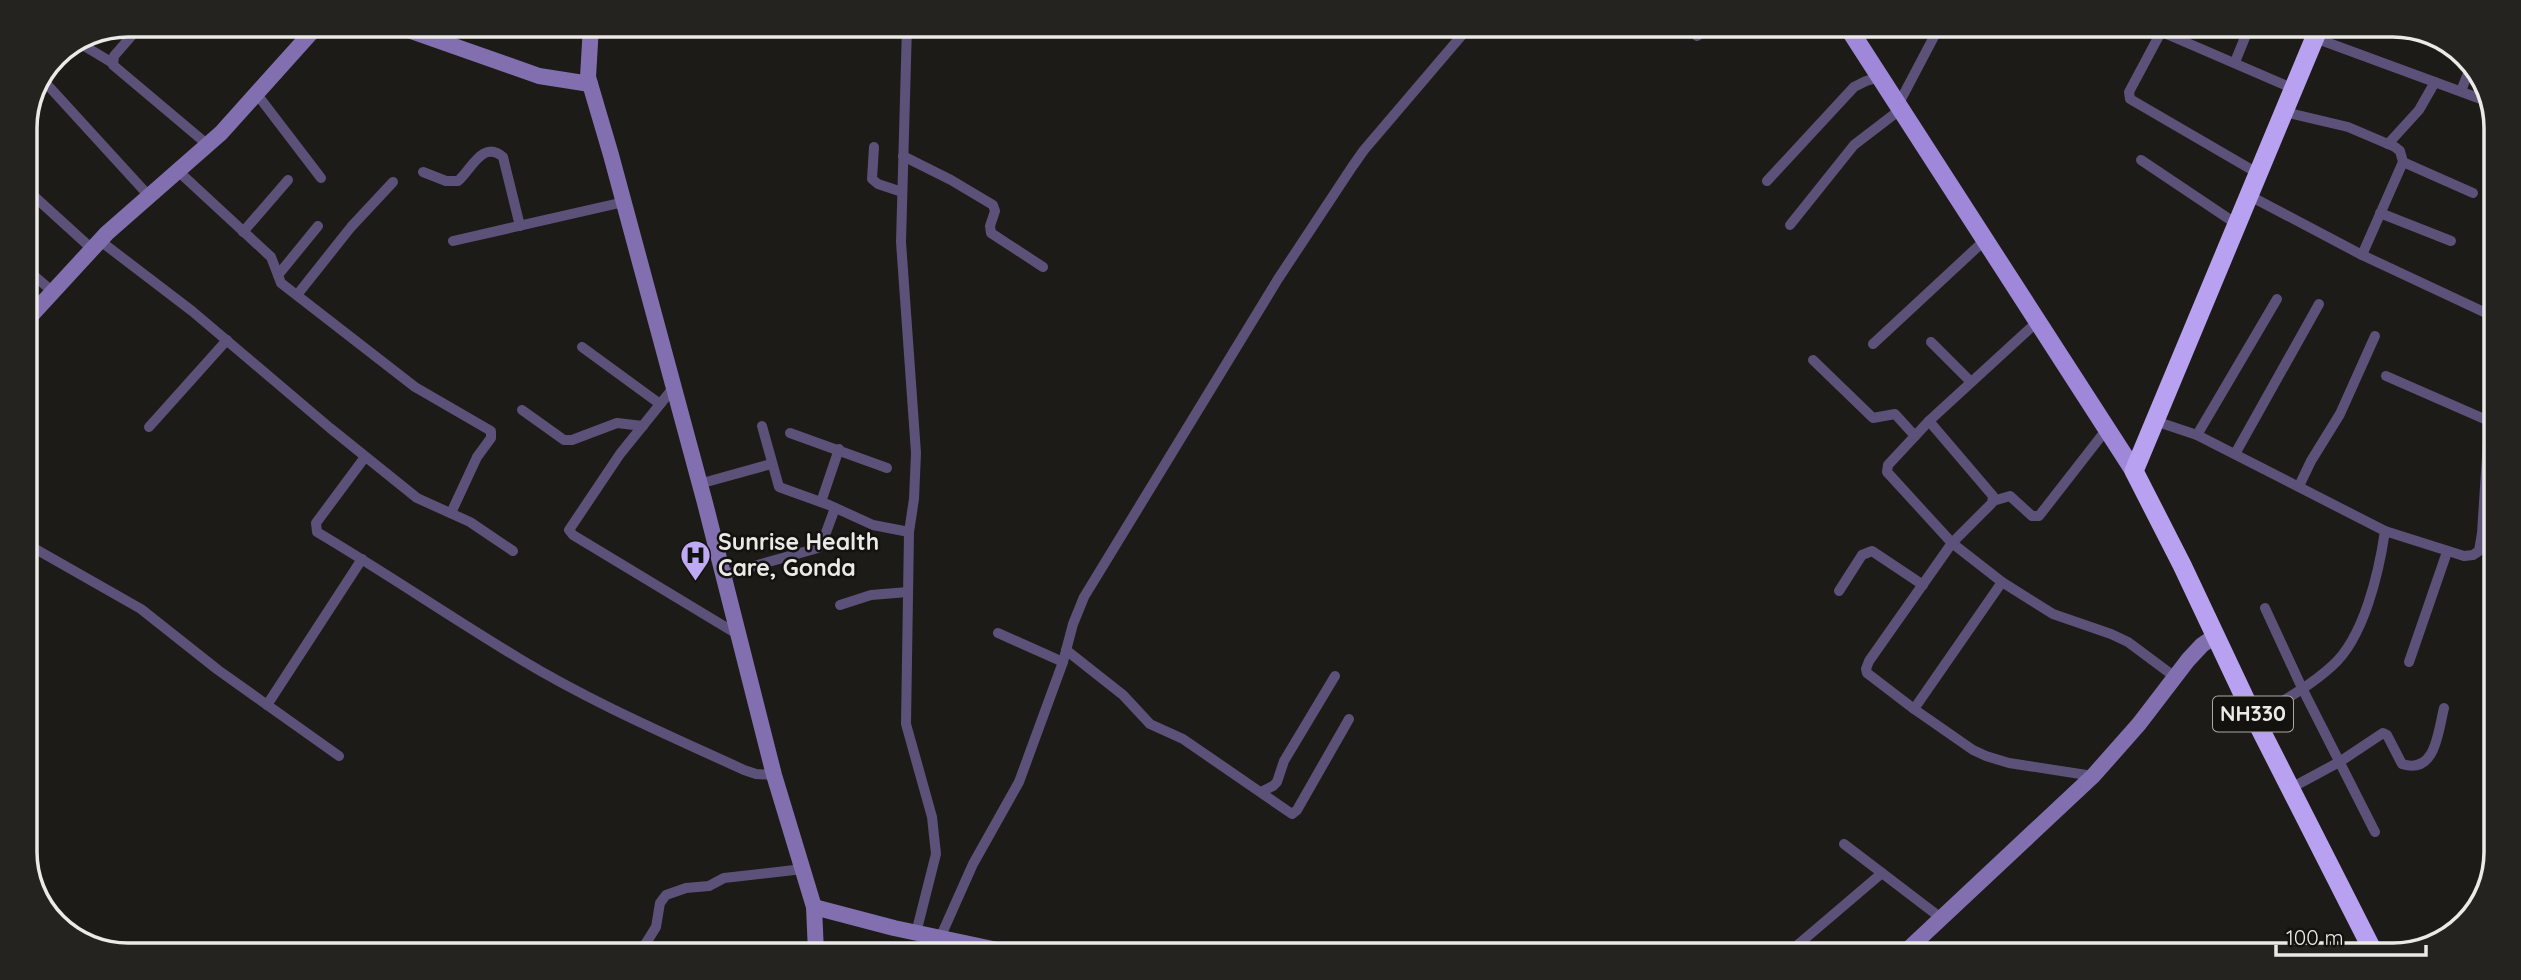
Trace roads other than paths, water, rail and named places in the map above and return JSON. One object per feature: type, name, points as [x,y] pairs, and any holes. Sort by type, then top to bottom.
[{"type":"highway","points":[[2134,471],[2315,37]]},
{"type":"highway","name":"NH330","points":[[2134,471],[2254,718],[2368,943]]},
{"type":"main road","points":[[37,308],[95,244],[221,133],[307,37]]},
{"type":"main road","points":[[428,37],[538,76],[590,84]]},
{"type":"main road","points":[[590,37],[587,68],[590,84],[674,387],[774,775],[814,907],[816,943]]},
{"type":"main road","points":[[1854,37],[2134,471]]},
{"type":"main road","points":[[1915,943],[2094,776],[2202,645],[2216,636]]},
{"type":"main road","points":[[814,907],[940,938],[949,943]]},
{"type":"street","points":[[111,62],[130,37]]},
{"type":"street","points":[[907,37],[901,242],[916,453],[909,532],[906,724],[932,817],[936,843],[936,854],[916,933]]},
{"type":"street","points":[[940,938],[973,864],[1018,782],[1084,597],[1278,279],[1364,150],[1460,37]]},
{"type":"street","points":[[1790,225],[1854,145],[1900,107],[1934,37]]},
{"type":"street","points":[[2155,37],[2129,92],[2130,99],[2259,174]]},
{"type":"street","points":[[2173,37],[2294,89]]},
{"type":"street","points":[[2235,62],[2245,37]]},
{"type":"street","points":[[2323,37],[2479,98]]},
{"type":"street","points":[[86,47],[111,62],[208,145]]},
{"type":"street","points":[[2460,91],[2467,74]]},
{"type":"street","points":[[1767,181],[1854,87],[1880,77]]},
{"type":"street","points":[[2388,145],[2419,110],[2435,82]]},
{"type":"street","points":[[48,85],[149,196]]},
{"type":"street","points":[[256,93],[321,178]]},
{"type":"street","points":[[2285,111],[2348,127],[2400,151],[2403,162],[2361,255]]},
{"type":"street","points":[[874,147],[872,179],[878,184],[902,192]]},
{"type":"street","points":[[423,172],[446,181],[458,181],[482,154],[490,151],[500,153],[520,226]]},
{"type":"street","points":[[903,156],[993,205],[995,211],[990,233],[1043,267]]},
{"type":"street","points":[[2141,160],[2238,225]]},
{"type":"street","points":[[2403,162],[2473,193]]},
{"type":"street","points":[[178,171],[271,257],[281,283],[415,387],[491,431],[491,438],[477,457],[451,513]]},
{"type":"street","points":[[243,232],[288,180]]},
{"type":"street","points":[[297,295],[351,227],[393,181]]},
{"type":"street","points":[[2250,196],[2361,255],[2484,312]]},
{"type":"street","points":[[37,198],[95,244],[227,340],[417,498],[470,522],[513,551]]},
{"type":"street","points":[[453,242],[624,202]]},
{"type":"street","points":[[2380,213],[2451,241]]},
{"type":"street","points":[[278,275],[318,226]]},
{"type":"street","points":[[1873,345],[1985,240]]},
{"type":"street","points":[[37,278],[52,291]]},
{"type":"street","points":[[2197,435],[2277,299]]},
{"type":"street","points":[[2235,454],[2319,304]]},
{"type":"street","points":[[2038,321],[1929,421],[1891,461],[1887,472],[1952,543],[2002,582],[2053,614],[2128,642],[2175,677]]},
{"type":"street","points":[[2300,486],[2311,461],[2340,414],[2375,336]]},
{"type":"street","points":[[149,426],[227,340]]},
{"type":"street","points":[[1931,342],[1971,382]]},
{"type":"street","points":[[582,347],[660,404]]},
{"type":"street","points":[[1813,360],[1871,416],[1877,419],[1895,414],[1915,436]]},
{"type":"street","points":[[2386,376],[2484,419]]},
{"type":"street","points":[[674,387],[620,454],[570,527],[570,533],[737,635]]},
{"type":"street","points":[[522,410],[564,440],[572,440],[617,423],[643,426]]},
{"type":"street","points":[[1929,421],[1990,492],[1993,501]]},
{"type":"street","points":[[2155,421],[2197,435],[2385,531],[2464,556],[2477,554],[2484,541]]},
{"type":"street","points":[[762,426],[779,487],[873,525],[909,532]]},
{"type":"street","points":[[2094,776],[2009,763],[1973,750],[1914,709],[1867,673],[1866,669],[1952,543],[1993,501],[2010,496],[2032,516],[2039,516],[2106,430]]},
{"type":"street","points":[[790,433],[887,468]]},
{"type":"street","points":[[821,502],[839,449]]},
{"type":"street","points":[[365,457],[316,523],[317,532],[521,660],[619,712],[744,770],[774,775]]},
{"type":"street","points":[[699,484],[771,464]]},
{"type":"street","points":[[722,575],[818,548],[835,508]]},
{"type":"street","points":[[2254,718],[2333,666],[2348,645],[2376,584],[2385,531]]},
{"type":"street","points":[[37,551],[141,609],[218,670],[339,756]]},
{"type":"street","points":[[1839,591],[1862,555],[1868,551],[1923,584]]},
{"type":"street","points":[[2409,662],[2447,552]]},
{"type":"street","points":[[267,705],[362,559]]},
{"type":"street","points":[[1914,709],[2002,582]]},
{"type":"street","points":[[840,605],[871,595],[908,592]]},
{"type":"street","points":[[2265,608],[2375,832]]},
{"type":"street","points":[[998,633],[1063,662]]},
{"type":"street","points":[[1066,650],[1123,695],[1150,724],[1183,739],[1290,813],[1295,813],[1349,719]]},
{"type":"street","points":[[1261,792],[1277,782],[1284,761],[1335,676]]},
{"type":"street","points":[[2291,788],[2341,761],[2383,733],[2388,735],[2402,764],[2411,765],[2426,761],[2432,755],[2444,708]]},
{"type":"street","points":[[1844,844],[1941,918]]},
{"type":"street","points":[[646,943],[656,928],[660,903],[666,895],[686,888],[709,886],[724,878],[803,869]]},
{"type":"street","points":[[1800,943],[1882,873]]},
{"type":"place","name":"Sunrise Health Care, Gonda","points":[[695,582]]}]
